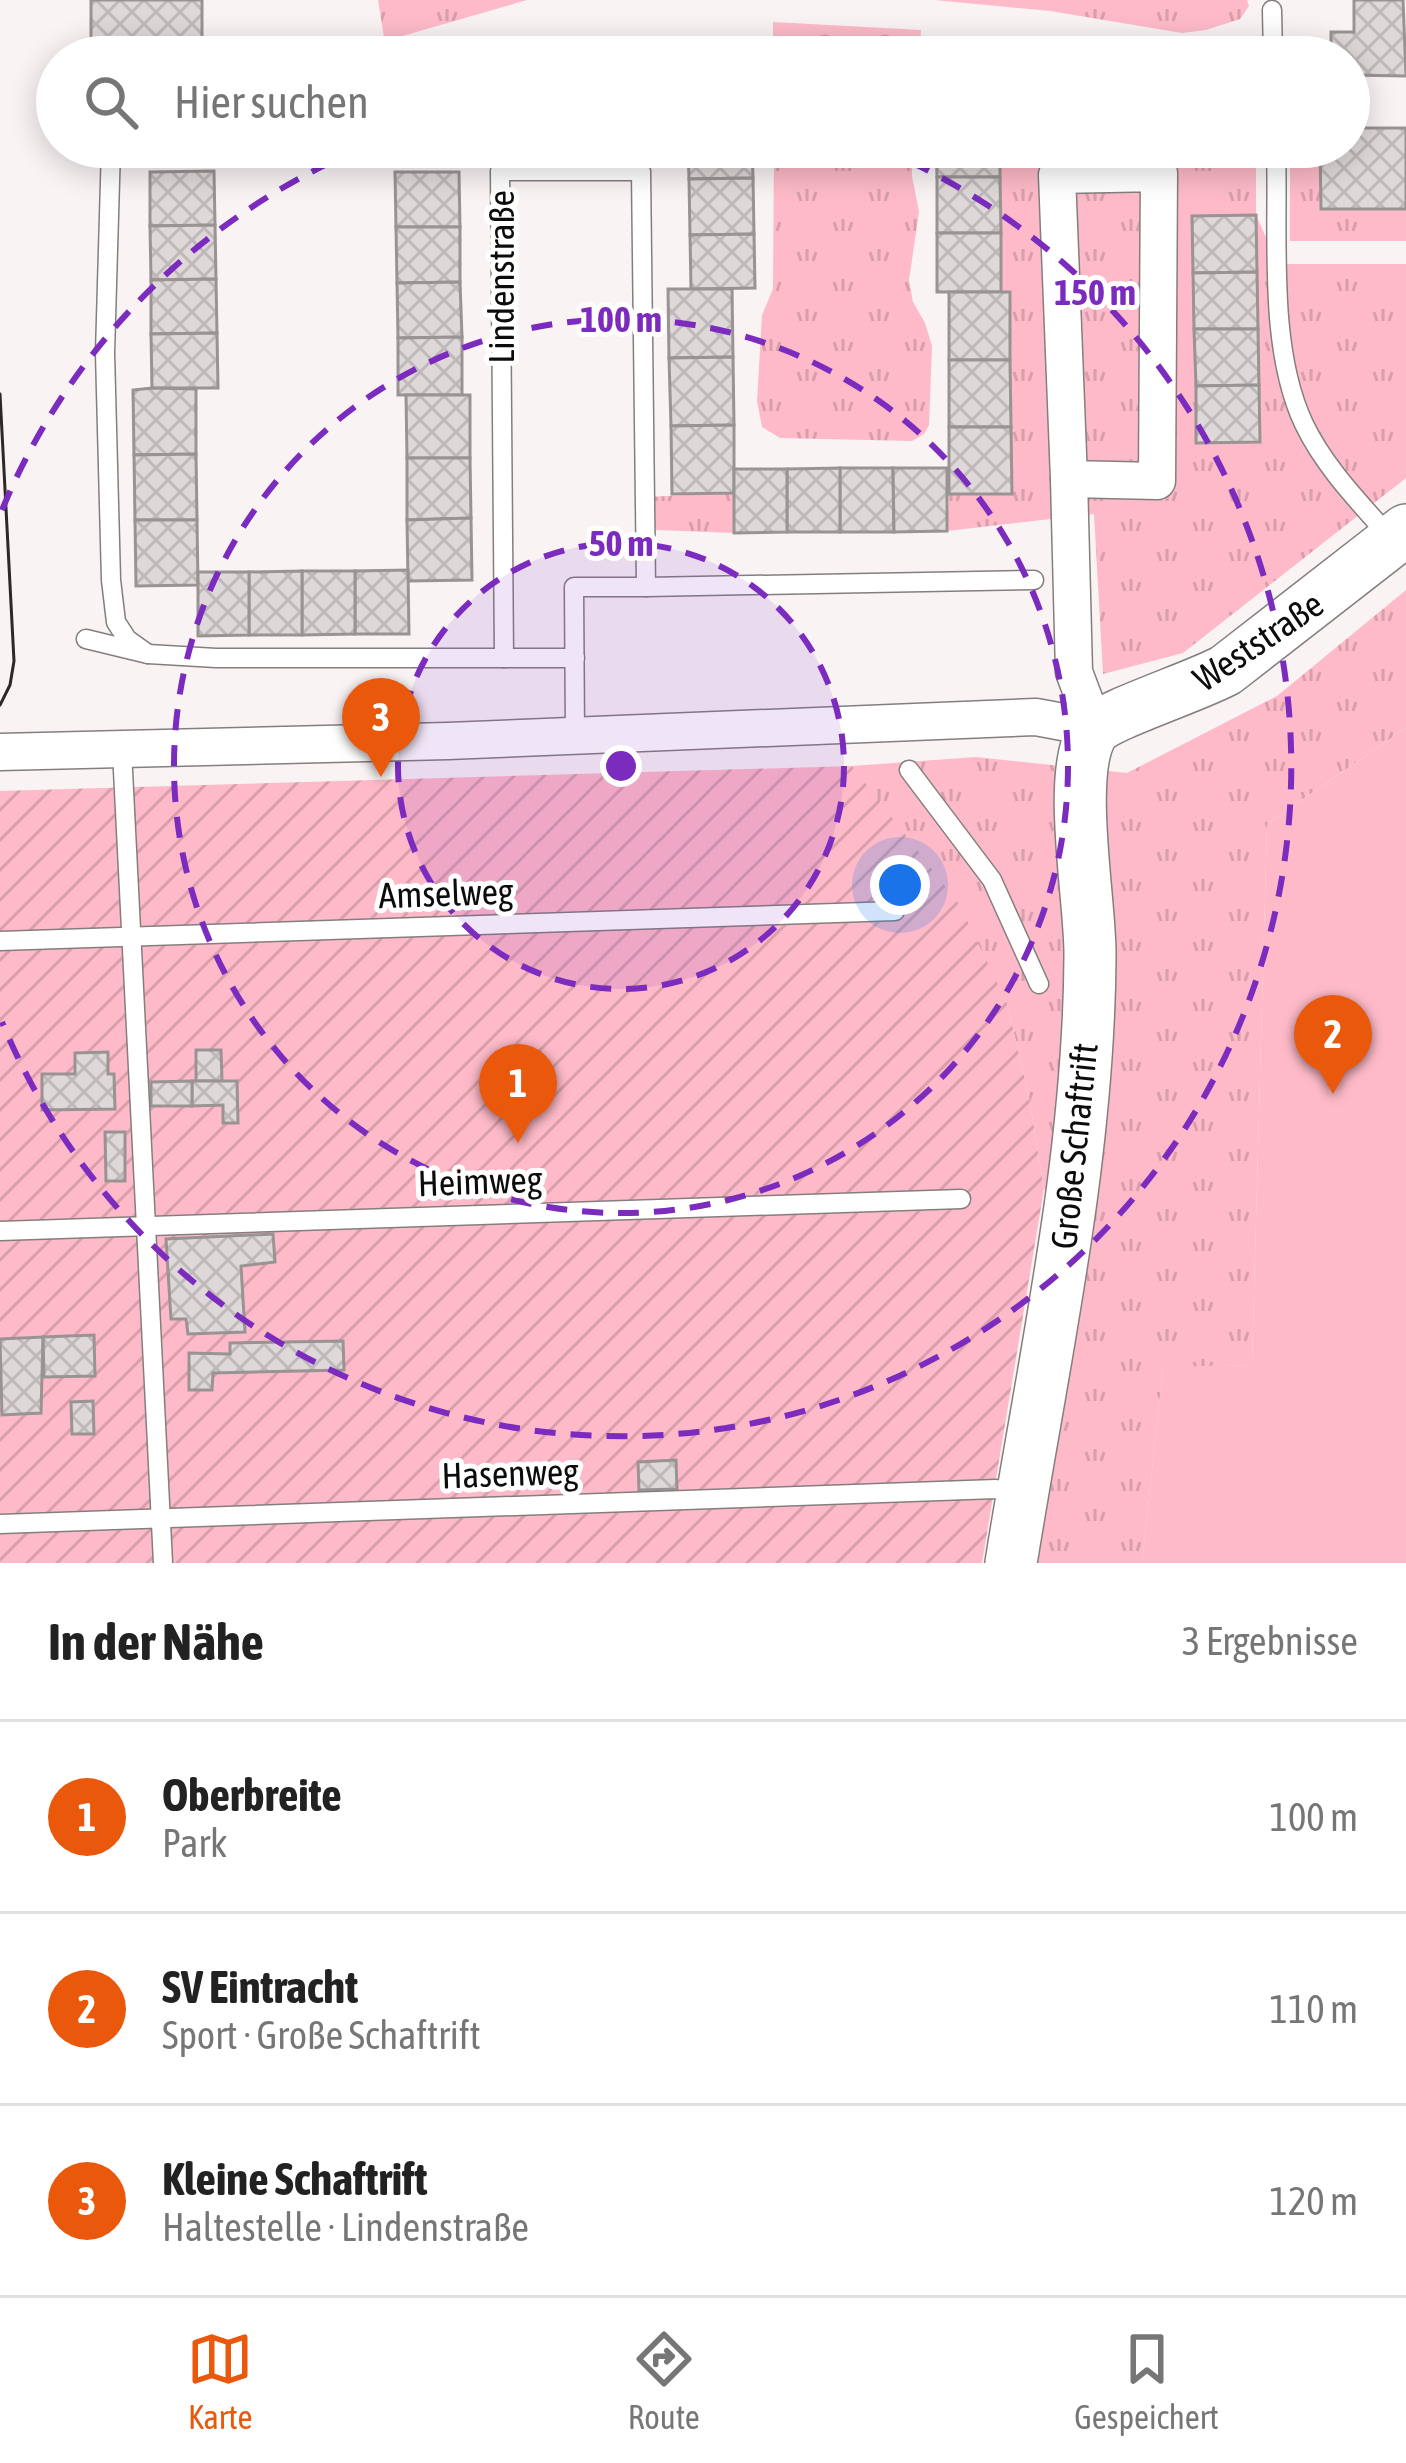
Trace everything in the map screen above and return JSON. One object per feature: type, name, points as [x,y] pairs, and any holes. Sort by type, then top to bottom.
[{"type":"street","points":[[1069,478],[1157,481],[1159,173],[1057,175],[1074,672],[1095,728]]},
{"type":"street","name":"Weststraße","points":[[1095,728],[1226,670],[1400,535]]},
{"type":"street","points":[[4,747],[122,751],[1036,717],[1095,728]]},
{"type":"street","name":"Große Schaftrift","points":[[1011,1563],[1076,1168],[1090,953],[1081,769],[1095,728]]},
{"type":"lane","points":[[1272,10],[1273,36]]},
{"type":"lane","points":[[110,168],[105,353],[111,580],[116,622],[127,639],[148,654]]},
{"type":"lane","points":[[1276,168],[1278,264],[1293,399],[1322,456],[1400,535]]},
{"type":"lane","name":"Lindenstraße","points":[[504,658],[500,171],[641,171],[646,587]]},
{"type":"lane","points":[[575,736],[574,587],[1034,580]]},
{"type":"lane","points":[[86,639],[148,654],[216,658],[575,658]]},
{"type":"lane","points":[[122,751],[163,1563]]},
{"type":"lane","points":[[909,770],[992,880],[1039,984]]},
{"type":"lane","name":"Amselweg","points":[[0,941],[895,911]]},
{"type":"lane","name":"Heimweg","points":[[0,1231],[961,1199]]},
{"type":"lane","name":"Hasenweg","points":[[0,1524],[972,1490],[1022,1494]]},
{"type":"green space","points":[[378,0],[527,0],[402,36],[384,36]]},
{"type":"green space","points":[[934,0],[1247,0],[1249,6],[1240,19],[1182,33],[1050,11]]},
{"type":"green space","points":[[773,22],[921,30],[921,36],[773,36]]},
{"type":"green space","points":[[774,168],[912,168],[919,212],[909,280],[932,346],[929,425],[924,434],[912,441],[780,438],[762,427],[757,401],[762,315],[773,289]]},
{"type":"green space","points":[[1000,168],[1256,168],[1256,215],[1278,264],[1406,264],[1406,478],[1183,653],[1103,674],[1094,514],[947,531],[949,494],[1012,494],[1010,292],[1001,292]]},
{"type":"green space","points":[[1290,168],[1349,168],[1406,209],[1406,241],[1290,241]]},
{"type":"green space","points":[[734,493],[734,533],[656,530],[645,497]]},
{"type":"green space","points":[[1406,590],[1406,728],[1267,824],[1252,1365],[1163,1368],[1142,1563],[1031,1563],[1088,1215],[1044,1189],[1007,1003],[852,766],[976,757],[1127,773],[1277,696]]},
{"type":"green space","points":[[1406,728],[1406,1563],[1142,1563],[1163,1367],[1252,1365],[1267,824]]},
{"type":"green space","points":[[852,766],[959,904],[1007,1003],[1029,1097],[1044,1189],[982,1563],[0,1563],[0,791]]},
{"type":"building","points":[[91,0],[202,0],[202,36],[91,36]]},
{"type":"building","points":[[1354,0],[1403,0],[1406,76],[1370,75],[1370,36],[1331,36],[1331,32],[1354,32]]},
{"type":"building","points":[[1370,128],[1406,128],[1406,209],[1321,209],[1320,168],[1370,168]]},
{"type":"building","points":[[689,168],[753,168],[753,178],[689,179]]},
{"type":"building","points":[[937,168],[1000,168],[1000,177],[937,177]]},
{"type":"building","points":[[214,171],[215,225],[150,226],[150,172]]},
{"type":"building","points":[[395,172],[459,172],[460,227],[396,227]]},
{"type":"building","points":[[937,177],[1000,177],[1001,233],[937,233]]},
{"type":"building","points":[[753,178],[754,234],[690,235],[689,179]]},
{"type":"building","points":[[1256,215],[1257,272],[1193,273],[1192,216]]},
{"type":"building","points":[[215,225],[216,279],[151,280],[150,226]]},
{"type":"building","points":[[396,227],[460,227],[460,282],[397,283]]},
{"type":"building","points":[[937,233],[1001,233],[1001,292],[937,292]]},
{"type":"building","points":[[754,234],[755,288],[691,289],[690,235]]},
{"type":"building","points":[[1257,272],[1258,329],[1194,329],[1193,273]]},
{"type":"building","points":[[216,279],[217,333],[151,334],[151,280]]},
{"type":"building","points":[[460,282],[462,337],[398,338],[397,283]]},
{"type":"building","points":[[668,289],[732,289],[733,357],[669,358]]},
{"type":"building","points":[[949,292],[1010,292],[1010,360],[949,360]]},
{"type":"building","points":[[1194,329],[1258,329],[1259,385],[1196,386]]},
{"type":"building","points":[[217,333],[218,388],[152,388],[151,334]]},
{"type":"building","points":[[462,337],[462,395],[398,395],[398,338]]},
{"type":"building","points":[[733,357],[734,425],[671,426],[669,358]]},
{"type":"building","points":[[949,360],[1010,360],[1011,427],[949,427]]},
{"type":"building","points":[[1259,385],[1260,442],[1196,443],[1196,386]]},
{"type":"building","points":[[196,389],[196,454],[134,455],[133,390]]},
{"type":"building","points":[[406,395],[470,395],[470,458],[407,458]]},
{"type":"building","points":[[734,425],[734,493],[672,494],[671,426]]},
{"type":"building","points":[[949,427],[1011,427],[1012,494],[949,494]]},
{"type":"building","points":[[196,454],[197,520],[135,520],[134,455]]},
{"type":"building","points":[[407,458],[470,458],[471,518],[407,520]]},
{"type":"building","points":[[840,468],[893,468],[894,532],[840,532]]},
{"type":"building","points":[[840,468],[840,532],[787,532],[787,469]]},
{"type":"building","points":[[893,468],[947,468],[947,531],[894,532]]},
{"type":"building","points":[[734,469],[787,469],[787,532],[734,533]]},
{"type":"building","points":[[471,518],[472,580],[408,581],[407,520]]},
{"type":"building","points":[[135,520],[197,520],[198,585],[136,586]]},
{"type":"building","points":[[408,570],[409,634],[355,634],[355,571]]},
{"type":"building","points":[[302,571],[355,571],[355,634],[302,635]]},
{"type":"building","points":[[302,571],[302,635],[249,635],[249,572]]},
{"type":"building","points":[[198,572],[249,572],[249,635],[198,636]]},
{"type":"building","points":[[196,1050],[221,1050],[222,1081],[196,1081]]},
{"type":"building","points":[[108,1052],[115,1109],[42,1110],[42,1074],[75,1074],[75,1053]]},
{"type":"building","points":[[192,1081],[237,1081],[238,1123],[223,1123],[223,1105],[192,1106]]},
{"type":"building","points":[[192,1081],[192,1106],[151,1106],[151,1082]]},
{"type":"building","points":[[105,1132],[125,1132],[125,1181],[106,1181]]},
{"type":"building","points":[[273,1234],[275,1262],[241,1266],[245,1332],[188,1334],[186,1319],[171,1319],[166,1239]]},
{"type":"building","points":[[94,1335],[95,1376],[44,1377],[43,1337]]},
{"type":"building","points":[[43,1337],[41,1413],[2,1415],[0,1339]]},
{"type":"building","points":[[343,1341],[344,1370],[213,1373],[212,1390],[189,1390],[189,1353],[230,1354],[230,1343]]},
{"type":"building","points":[[93,1401],[94,1434],[72,1434],[71,1402]]},
{"type":"building","points":[[676,1460],[677,1489],[639,1490],[638,1462]]},
{"type":"tram line","points":[[0,394],[14,661],[0,705]]},
{"type":"place","name":"Kleine Schaftrift","points":[[381,777]]},
{"type":"place","name":"SV Eintracht","points":[[1333,1094]]},
{"type":"place","name":"Oberbreite","points":[[518,1143]]}]
